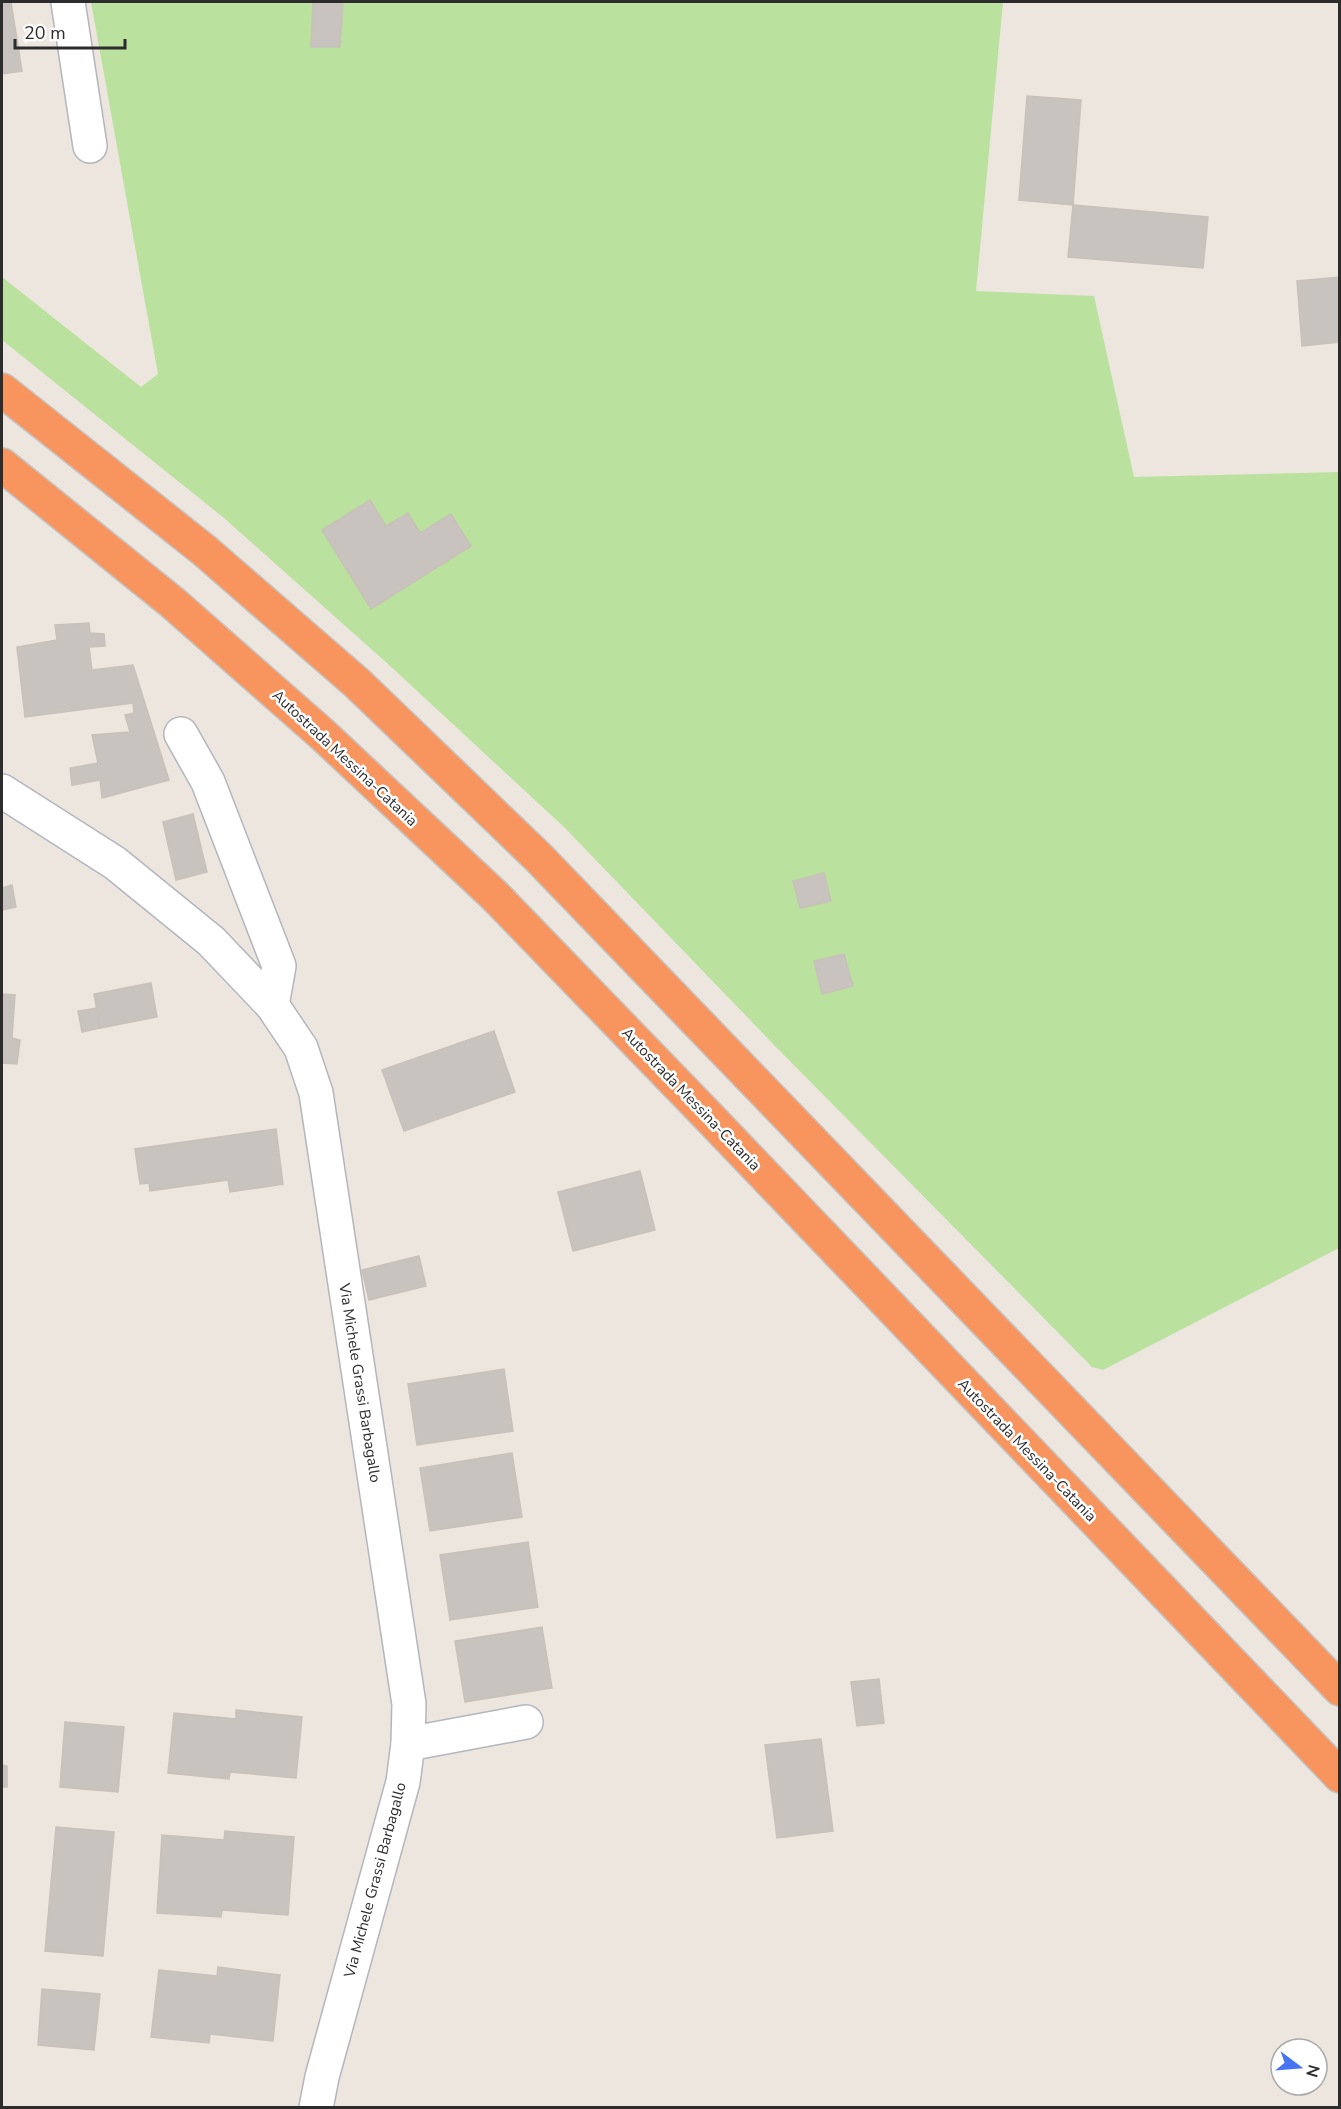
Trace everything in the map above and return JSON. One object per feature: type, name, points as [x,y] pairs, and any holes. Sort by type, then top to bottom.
[{"type":"highway","points":[[2,390],[205,551],[348,675],[539,858],[1340,1689]]},
{"type":"highway","name":"Autostrada Messina-Catania","points":[[2,465],[173,603],[322,734],[495,896],[1340,1776]]},
{"type":"street","points":[[68,2],[90,146]]},
{"type":"street","points":[[181,734],[208,782],[279,966],[272,1005]]},
{"type":"street","name":"Via Michele Grassi Barbagallo","points":[[2,791],[116,863],[212,941],[272,1005],[301,1048],[316,1093],[409,1704],[408,1744],[403,1782],[325,2065],[316,2108]]},
{"type":"street","points":[[408,1744],[526,1722]]},
{"type":"green space","points":[[91,2],[1003,2],[976,291],[1094,296],[1134,477],[1339,472],[1339,1248],[1103,1370],[1092,1367],[778,1049],[564,827],[388,664],[224,518],[2,340],[2,277],[141,387],[158,374]]},
{"type":"building","points":[[2,2],[11,2],[22,71],[2,74]]},
{"type":"building","points":[[313,2],[343,2],[340,47],[311,47]]},
{"type":"building","points":[[1027,96],[1081,100],[1073,205],[1019,200]]},
{"type":"building","points":[[1073,205],[1208,217],[1203,268],[1068,257]]},
{"type":"building","points":[[1340,277],[1340,342],[1302,346],[1297,281]]},
{"type":"building","points":[[370,500],[386,526],[408,513],[420,533],[451,514],[471,546],[371,609],[322,530]]},
{"type":"building","points":[[89,623],[90,633],[104,634],[105,646],[89,647],[92,670],[133,665],[169,780],[102,798],[100,780],[72,785],[70,768],[98,763],[92,735],[130,732],[125,715],[134,713],[133,703],[25,717],[17,647],[57,640],[55,625]]},
{"type":"building","points":[[193,814],[207,872],[176,880],[163,822]]},
{"type":"building","points":[[824,873],[831,901],[800,908],[793,881]]},
{"type":"building","points":[[12,885],[16,907],[2,910],[2,888]]},
{"type":"building","points":[[844,954],[853,986],[822,994],[814,961]]},
{"type":"building","points":[[151,983],[157,1017],[100,1028],[94,994]]},
{"type":"building","points":[[2,994],[15,995],[12,1038],[20,1040],[17,1064],[2,1063]]},
{"type":"building","points":[[97,1008],[100,1028],[82,1032],[78,1011]]},
{"type":"building","points":[[494,1031],[515,1092],[404,1131],[382,1070]]},
{"type":"building","points":[[276,1129],[283,1184],[230,1192],[228,1180],[150,1191],[149,1183],[140,1184],[135,1149]]},
{"type":"building","points":[[640,1171],[655,1230],[573,1251],[558,1192]]},
{"type":"building","points":[[419,1256],[426,1286],[369,1300],[362,1270]]},
{"type":"building","points":[[504,1369],[513,1431],[417,1445],[408,1384]]},
{"type":"building","points":[[512,1453],[522,1517],[430,1531],[420,1468]]},
{"type":"building","points":[[528,1542],[538,1607],[450,1620],[440,1555]]},
{"type":"building","points":[[542,1627],[552,1688],[465,1702],[455,1641]]},
{"type":"building","points":[[879,1679],[884,1723],[857,1726],[851,1682]]},
{"type":"building","points":[[236,1710],[302,1717],[296,1778],[230,1772],[229,1779],[168,1773],[174,1713],[236,1719]]},
{"type":"building","points":[[65,1722],[124,1727],[118,1792],[60,1787]]},
{"type":"building","points":[[821,1739],[833,1831],[777,1838],[765,1745]]},
{"type":"building","points":[[2,1765],[7,1766],[7,1787],[2,1787]]},
{"type":"building","points":[[56,1827],[114,1832],[103,1956],[45,1951]]},
{"type":"building","points":[[225,1831],[294,1837],[288,1915],[222,1910],[221,1917],[157,1913],[162,1835],[224,1840]]},
{"type":"building","points":[[218,1967],[280,1975],[273,2041],[210,2034],[209,2043],[151,2037],[159,1970],[217,1976]]},
{"type":"building","points":[[42,1989],[100,1994],[94,2050],[38,2045]]}]
